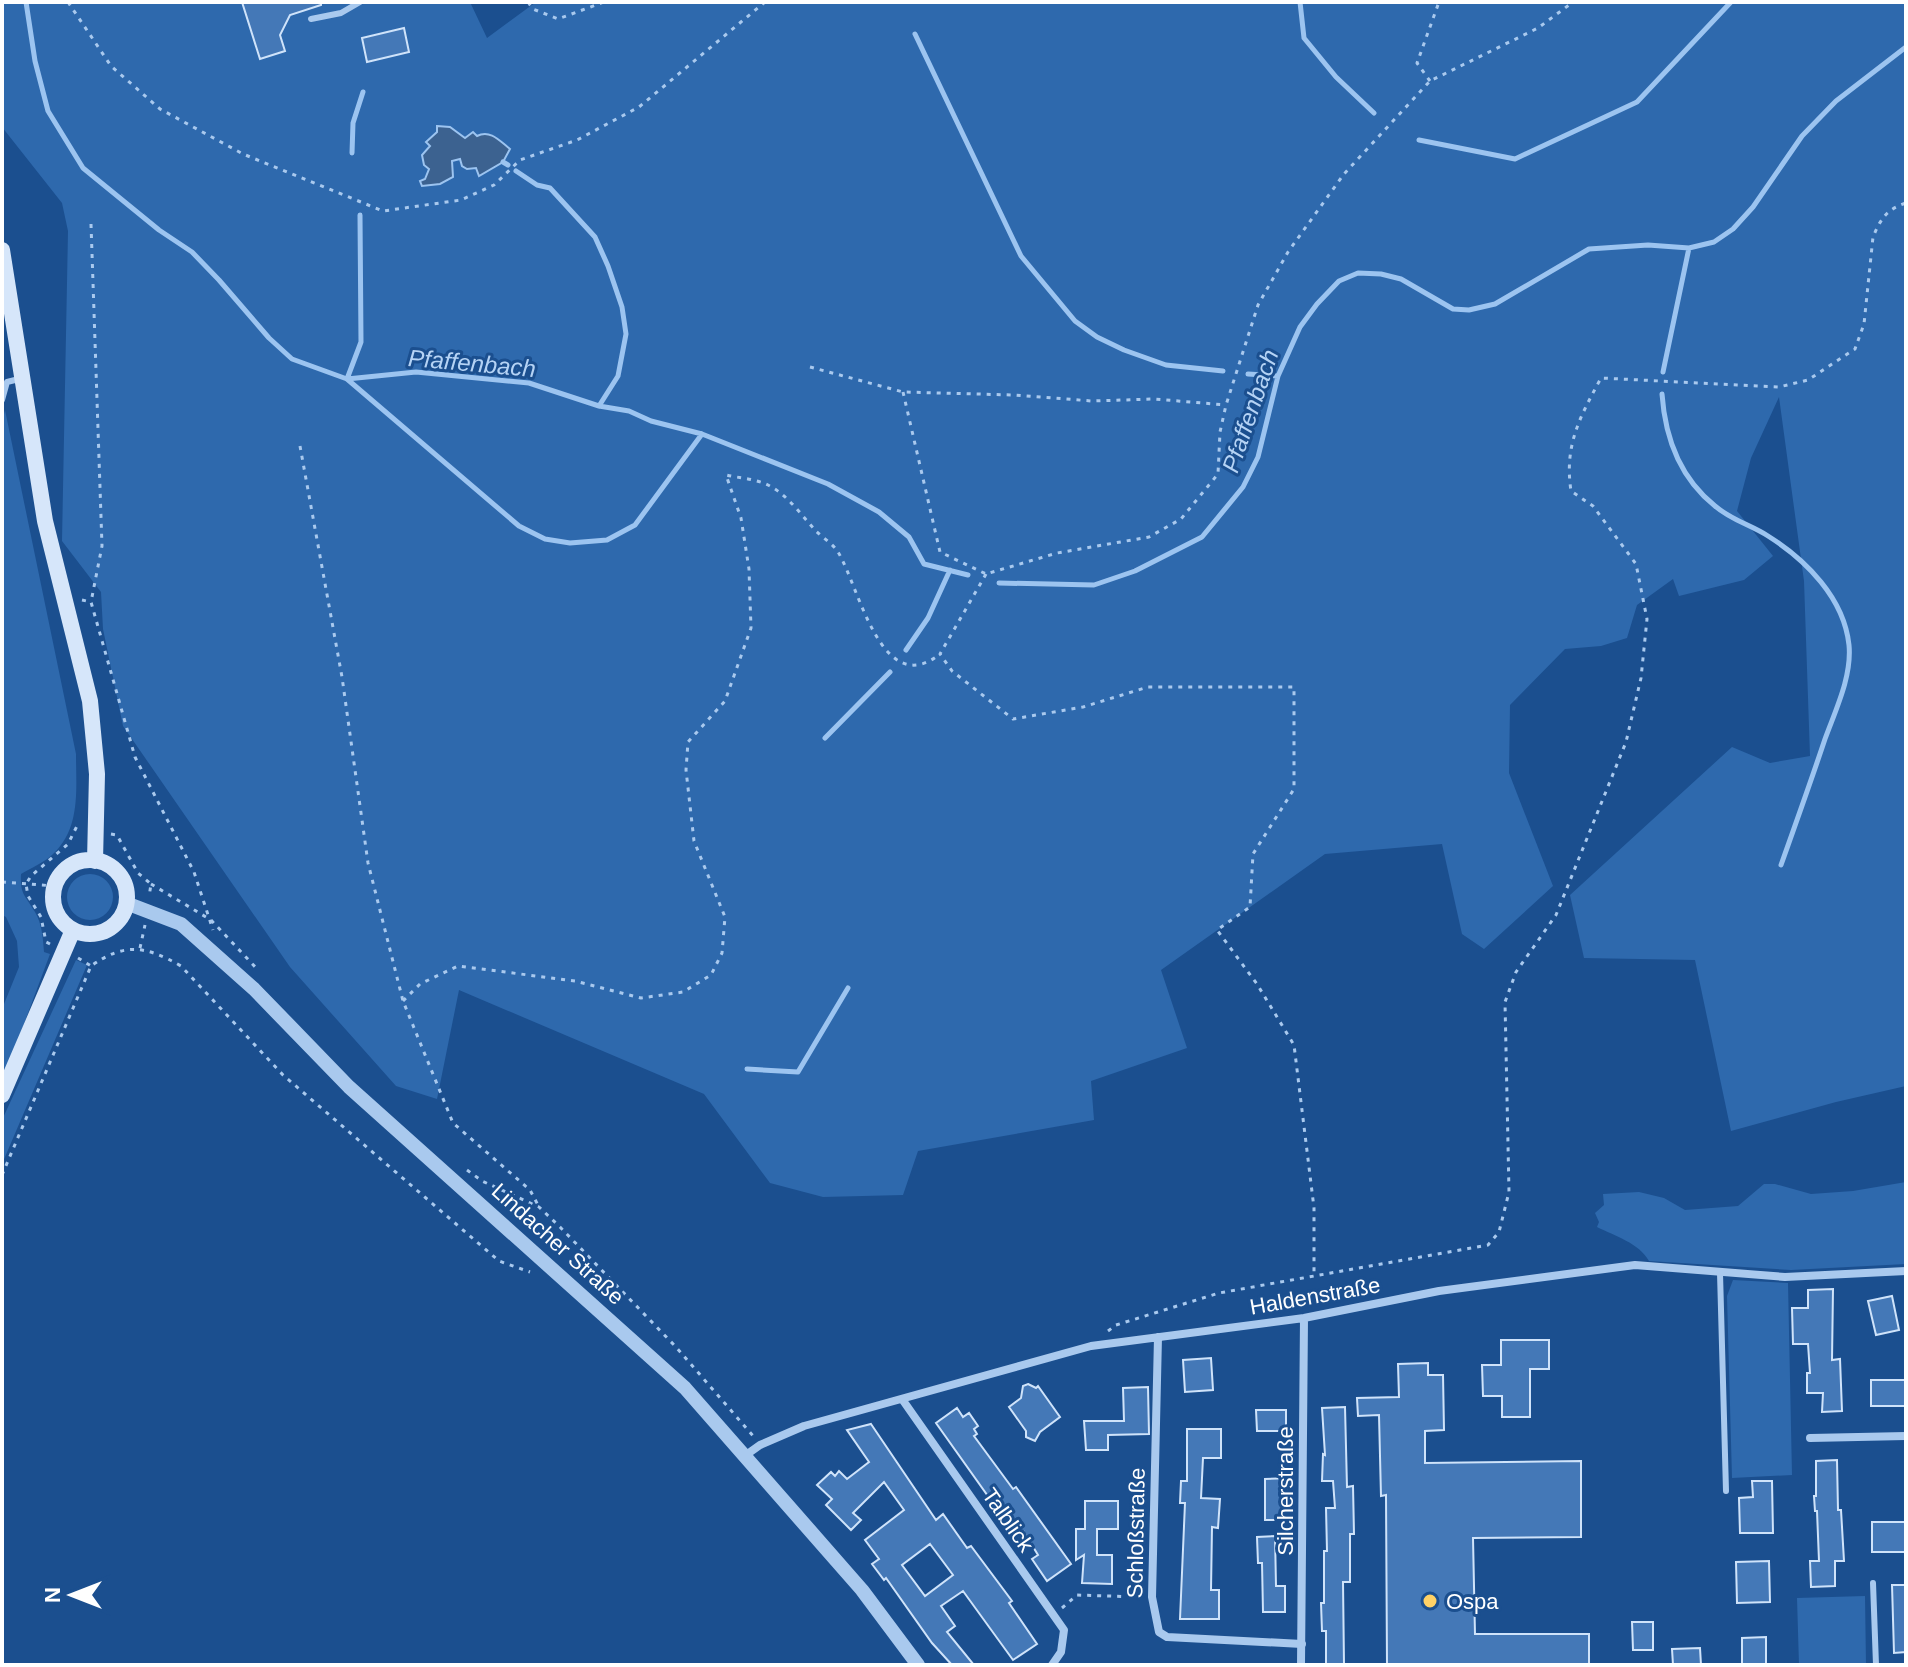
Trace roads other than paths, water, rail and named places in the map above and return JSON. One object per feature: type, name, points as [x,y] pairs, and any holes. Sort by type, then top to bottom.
[{"type":"main road","points":[[2,250],[45,521],[90,701],[97,774],[95,861]]},
{"type":"main road","points":[[82,861],[95,861],[106,864],[123,881],[126,903],[122,916],[114,925],[103,932],[90,934],[73,930],[57,914],[53,900],[54,886],[60,875],[82,861]]},
{"type":"main road","points":[[2,1095],[73,930]]},
{"type":"street","name":"Lindacher Straße","points":[[126,903],[181,924],[254,989],[349,1087],[685,1388],[862,1590],[918,1665]]},
{"type":"street","name":"Haldenstraße","points":[[746,1455],[760,1445],[804,1426],[1091,1346],[1304,1318],[1439,1291],[1635,1265],[1785,1277],[1906,1271]]},
{"type":"street","name":"Silcherstraße","points":[[1301,1665],[1304,1318]]},
{"type":"street","name":"Schloßstraße","points":[[1158,1337],[1152,1597],[1159,1632],[1167,1637],[1302,1644]]},
{"type":"street","name":"Talblick","points":[[902,1399],[1064,1630],[1061,1652],[1052,1665]]},
{"type":"street","points":[[1810,1438],[1906,1436]]},
{"type":"lane","points":[[311,19],[341,13],[360,2]]},
{"type":"lane","points":[[2,400],[7,382],[23,378]]},
{"type":"lane","points":[[1720,1273],[1726,1491]]},
{"type":"lane","points":[[1873,1583],[1876,1665]]},
{"type":"waterway","name":"Pfaffenbach","points":[[26,2],[35,61],[48,111],[83,168],[159,230],[192,252],[269,338],[292,359],[347,379],[416,372],[529,383],[702,434],[828,484],[879,512],[909,537],[924,564],[968,575]]},
{"type":"waterway","points":[[1300,2],[1304,38],[1336,77],[1374,113]]},
{"type":"waterway","points":[[1419,140],[1515,159],[1637,102],[1731,2]]},
{"type":"waterway","points":[[915,34],[1021,256],[1075,321],[1097,337],[1166,365],[1223,371]]},
{"type":"waterway","name":"Pfaffenbach","points":[[999,583],[1094,585],[1135,571],[1202,537],[1243,487],[1258,457],[1278,376],[1300,327],[1339,281],[1358,273],[1381,274],[1401,279],[1453,309],[1469,310],[1495,304],[1589,249],[1648,245],[1689,248],[1714,242],[1733,229],[1753,207],[1802,136],[1836,101],[1906,47]]},
{"type":"waterway","points":[[352,153],[353,123],[363,92]]},
{"type":"waterway","points":[[503,162],[508,165]]},
{"type":"waterway","points":[[516,171],[537,185],[550,188],[595,237],[608,266],[622,307],[626,334],[618,376],[599,406]]},
{"type":"waterway","points":[[360,215],[361,342],[347,379],[519,526],[545,539],[570,543],[607,540],[635,525],[702,434]]},
{"type":"waterway","points":[[1663,372],[1689,248]]},
{"type":"waterway","points":[[1248,374],[1278,376]]},
{"type":"waterway","points":[[1662,394],[1676,456],[1692,483],[1721,511],[1768,536],[1809,569],[1831,596],[1846,628],[1849,645],[1846,680],[1781,865]]},
{"type":"waterway","points":[[906,650],[928,618],[950,570]]},
{"type":"waterway","points":[[825,738],[890,672]]},
{"type":"waterway","points":[[747,1069],[798,1072],[848,988]]},
{"type":"place","name":"Ospa","points":[[1430,1601]]}]
